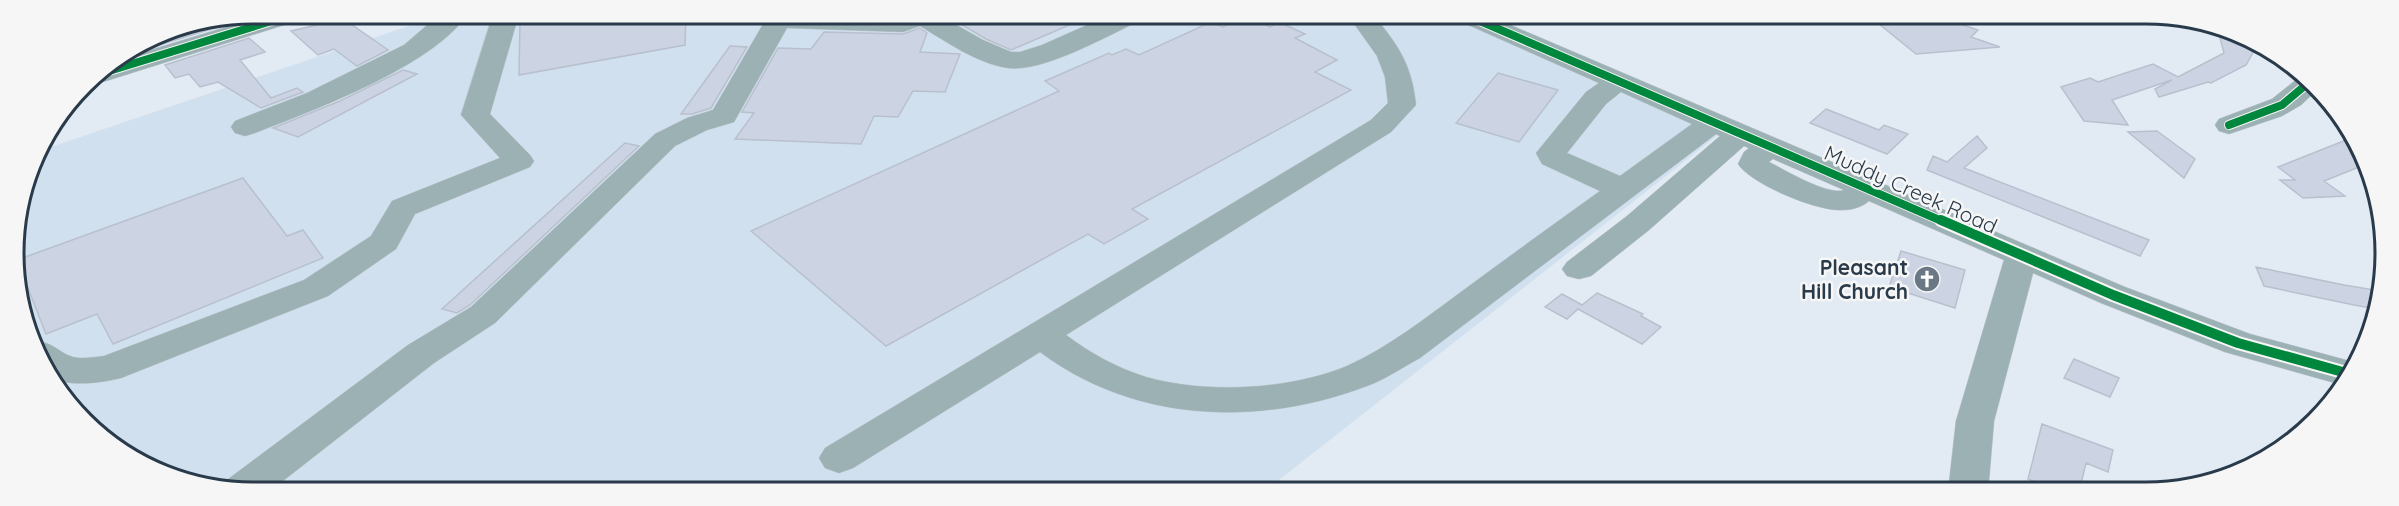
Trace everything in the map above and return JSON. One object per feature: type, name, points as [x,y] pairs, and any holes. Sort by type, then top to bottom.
[{"type":"street","points":[[118,68],[262,24]]},
{"type":"street","points":[[245,127],[317,99],[412,51],[443,24]]},
{"type":"street","points":[[52,362],[64,370],[108,369],[316,288],[384,242],[403,208],[519,161],[475,115],[503,24]]},
{"type":"street","points":[[253,482],[421,354],[483,315],[665,140],[697,124],[724,116],[776,24]]},
{"type":"street","points":[[935,24],[973,45],[1010,60],[1030,59],[1111,24]]},
{"type":"street","points":[[839,458],[1381,126],[1402,105],[1401,83],[1392,54],[1367,24]]},
{"type":"street","name":"Muddy Creek Road","points":[[1487,24],[2021,257],[2238,343],[2342,372]]},
{"type":"street","points":[[1619,81],[1596,98],[1551,153],[1553,158],[1622,189]]},
{"type":"street","points":[[2229,125],[2286,104],[2304,88]]},
{"type":"street","points":[[1040,334],[1069,356],[1111,378],[1166,395],[1232,400],[1292,394],[1355,377],[1407,349],[1622,189],[1726,128]]},
{"type":"street","points":[[1579,269],[1638,223],[1726,128]]},
{"type":"street","points":[[1969,482],[1975,421],[2021,257]]},
{"type":"shaded area","points":[[414,24],[1487,24],[1727,128],[1276,482],[238,482],[208,478],[165,465],[114,435],[91,415],[71,392],[41,341],[28,298],[24,268],[24,238],[28,208],[36,179],[50,147]]},
{"type":"building","points":[[351,24],[388,50],[357,66],[334,49],[318,55],[291,31],[317,25]]},
{"type":"building","points":[[520,24],[686,24],[685,45],[519,75]]},
{"type":"building","points":[[961,24],[1072,24],[1011,50]]},
{"type":"building","points":[[1207,24],[1223,27],[1229,24],[1263,24],[1270,27],[1283,24],[1305,34],[1295,38],[1337,60],[1315,72],[1351,90],[1132,209],[1148,219],[1104,244],[1088,234],[886,346],[751,231],[1059,91],[1045,81],[1109,53],[1112,55],[1126,49],[1139,55]]},
{"type":"building","points":[[1879,24],[1960,24],[1978,30],[1971,37],[2000,47],[1916,54]]},
{"type":"building","points":[[220,26],[156,46],[179,36]]},
{"type":"building","points":[[920,28],[927,33],[920,52],[960,54],[945,92],[913,91],[898,117],[874,116],[861,144],[735,139],[754,113],[742,112],[778,48],[811,49],[824,32],[903,34]]},
{"type":"building","points":[[2220,36],[2254,52],[2246,65],[2211,83],[2159,97],[2155,89],[2172,80],[2112,100],[2128,125],[2084,121],[2061,87],[2090,78],[2098,82],[2153,64],[2178,77],[2224,53]]},
{"type":"building","points":[[249,38],[265,52],[240,60],[271,98],[297,88],[303,92],[261,108],[218,82],[200,87],[189,74],[175,78],[165,65]]},
{"type":"building","points":[[730,46],[747,47],[711,108],[692,114],[681,114]]},
{"type":"building","points":[[403,70],[417,74],[298,137],[273,128],[340,101]]},
{"type":"building","points":[[1498,73],[1558,90],[1519,142],[1456,123]]},
{"type":"building","points":[[1826,109],[1879,130],[1884,125],[1908,134],[1887,154],[1810,123]]},
{"type":"building","points":[[2157,131],[2195,159],[2184,178],[2128,132]]},
{"type":"building","points":[[1977,136],[1987,148],[1964,168],[2149,240],[2140,256],[1927,170],[1933,156],[1947,162]]},
{"type":"building","points":[[2345,140],[2359,167],[2324,181],[2345,196],[2303,198],[2280,180],[2295,180],[2278,167]]},
{"type":"building","points":[[625,143],[639,146],[470,305],[457,313],[442,309]]},
{"type":"building","points":[[243,178],[287,236],[303,230],[323,258],[113,344],[97,314],[46,334],[26,283],[24,257]]},
{"type":"building","name":"Pleasant Hill Church","points":[[1901,251],[1965,270],[1955,308],[1889,287]]},
{"type":"building","points":[[2256,267],[2372,290],[2368,308],[2264,286]]},
{"type":"building","points":[[1597,293],[1643,314],[1641,316],[1661,327],[1642,344],[1578,309],[1567,319],[1545,307],[1562,294],[1582,305]]},
{"type":"building","points":[[2074,359],[2119,378],[2110,397],[2064,378]]},
{"type":"building","points":[[2042,424],[2113,450],[2108,472],[2086,463],[2081,482],[2036,482],[2028,479]]},
{"type":"cycle path","points":[[118,68],[262,24]]},
{"type":"cycle path","points":[[1487,24],[2113,295],[2238,343],[2342,372]]},
{"type":"cycle path","points":[[2229,125],[2282,105],[2304,87]]},
{"type":"place","name":"Pleasant Hill Church","points":[[1927,279]]}]
